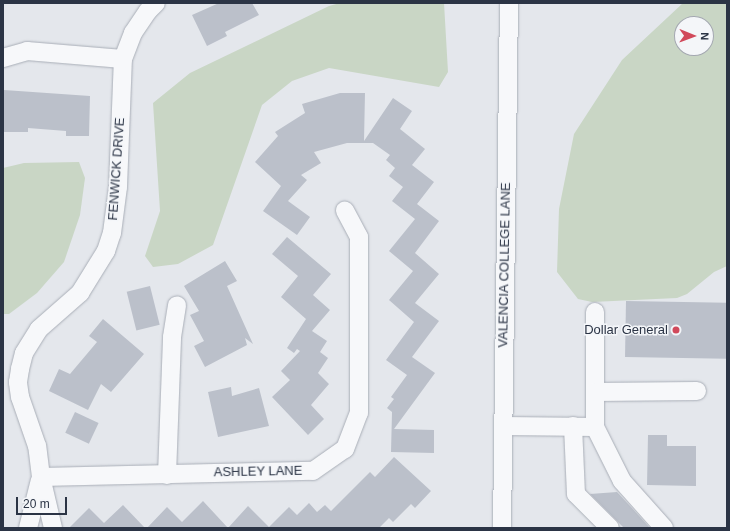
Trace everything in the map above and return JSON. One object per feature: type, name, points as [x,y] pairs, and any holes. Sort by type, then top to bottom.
[{"type":"street","name":"FENWICK DRIVE","points":[[53,528],[40,477],[37,446],[20,397],[18,382],[20,369],[24,353],[39,330],[71,302],[87,283],[106,251],[112,233],[118,187],[123,59],[133,33],[148,11],[156,3]]},
{"type":"street","name":"VALENCIA COLLEGE LANE","points":[[502,528],[509,3]]},
{"type":"street","points":[[3,58],[27,51],[123,59]]},
{"type":"street","name":"ASHLEY LANE","points":[[40,477],[313,471],[345,449],[359,413],[359,237],[345,211]]},
{"type":"street","points":[[167,475],[168,414],[172,337],[177,305]]},
{"type":"street","points":[[595,312],[594,427],[622,481],[664,528]]},
{"type":"street","points":[[595,392],[696,391]]},
{"type":"street","points":[[503,426],[594,427]]},
{"type":"street","points":[[573,426],[576,494],[610,528]]},
{"type":"street","name":"FENWICK DRIVE","points":[[28,528],[40,477]]},
{"type":"green space","points":[[340,3],[444,3],[448,72],[439,87],[329,68],[292,81],[262,105],[213,245],[178,264],[153,267],[145,256],[160,211],[153,103],[190,73],[329,6]]},
{"type":"green space","points":[[683,3],[727,3],[727,266],[714,272],[687,294],[677,298],[592,302],[578,299],[557,272],[559,209],[574,134],[622,60]]},
{"type":"green space","points":[[79,162],[85,178],[80,215],[64,262],[37,293],[9,314],[3,314],[3,168],[24,163]]},
{"type":"building","points":[[219,3],[252,3],[259,15],[225,32],[227,36],[207,46],[192,15]]},
{"type":"building","points":[[4,90],[90,96],[89,136],[66,136],[66,131],[28,128],[28,132],[4,132]]},
{"type":"building","points":[[340,93],[365,93],[364,141],[393,98],[412,111],[400,129],[425,149],[412,165],[434,182],[417,204],[439,221],[415,253],[439,274],[415,303],[439,321],[412,357],[435,373],[394,429],[434,430],[434,453],[391,452],[392,412],[387,408],[394,399],[391,397],[407,375],[386,360],[414,322],[389,300],[413,271],[389,251],[415,219],[392,201],[403,187],[389,176],[395,168],[386,160],[390,155],[373,143],[347,143],[314,152],[321,163],[301,175],[307,180],[288,201],[310,217],[297,235],[263,211],[281,186],[255,162],[278,136],[275,132],[305,113],[302,104]]},
{"type":"building","points":[[287,237],[331,274],[313,295],[330,310],[312,331],[327,341],[320,352],[328,358],[318,373],[329,384],[311,405],[324,419],[308,435],[272,397],[290,380],[281,371],[300,351],[297,349],[294,353],[287,348],[306,319],[281,297],[298,276],[272,254]]},
{"type":"building","points":[[225,261],[237,281],[227,286],[253,344],[245,338],[247,345],[205,367],[194,346],[204,341],[190,315],[199,311],[184,286]]},
{"type":"building","points":[[150,286],[160,325],[136,331],[127,292]]},
{"type":"building","name":"Dollar General","points":[[626,301],[727,303],[726,359],[625,357]]},
{"type":"building","points":[[103,319],[144,354],[111,392],[101,384],[88,410],[49,391],[59,369],[70,374],[97,342],[89,336]]},
{"type":"building","points":[[231,387],[232,396],[259,388],[269,426],[218,437],[208,392]]},
{"type":"building","points":[[75,412],[99,423],[89,444],[65,433]]},
{"type":"building","points":[[648,435],[667,435],[667,446],[696,446],[696,486],[647,485]]},
{"type":"building","points":[[394,457],[431,491],[415,508],[411,504],[393,522],[389,518],[379,528],[228,528],[248,506],[269,527],[289,507],[297,515],[309,503],[317,512],[325,505],[331,511],[370,472],[375,477]]},
{"type":"building","points":[[617,492],[650,528],[624,528],[590,494]]},
{"type":"building","points":[[203,501],[228,528],[147,528],[167,507],[182,522]]},
{"type":"building","points":[[123,505],[145,528],[69,528],[89,508],[104,523]]},
{"type":"place","name":"Dollar General","points":[[676,330]]}]
